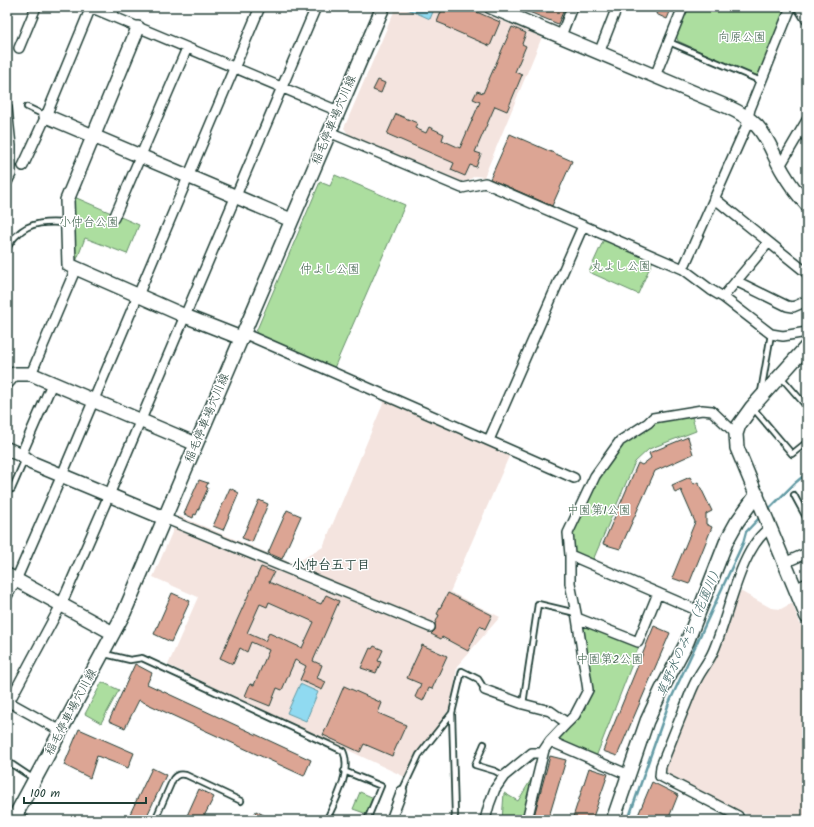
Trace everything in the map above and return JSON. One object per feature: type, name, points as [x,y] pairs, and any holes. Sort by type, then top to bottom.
[{"type":"street","points":[[19,48],[36,7]]},
{"type":"street","points":[[23,166],[46,116],[90,7],[338,111]]},
{"type":"street","points":[[7,596],[11,578],[62,475],[260,7]]},
{"type":"street","points":[[61,731],[8,702],[61,604],[141,421],[316,7]]},
{"type":"street","name":"稲毛停車場穴川線","points":[[12,818],[61,731],[124,613],[383,7]]},
{"type":"street","points":[[491,7],[512,11],[561,36],[728,107],[749,119],[757,126],[767,140],[780,166],[796,192],[807,205]]},
{"type":"street","points":[[561,36],[572,7]]},
{"type":"street","points":[[599,52],[617,7]]},
{"type":"street","points":[[655,76],[683,7]]},
{"type":"street","points":[[683,269],[749,119],[750,109],[791,7]]},
{"type":"street","points":[[799,7],[807,20]]},
{"type":"street","points":[[138,28],[67,200],[69,265],[185,316],[242,336],[574,478]]},
{"type":"street","points":[[114,218],[187,48]]},
{"type":"street","points":[[7,108],[11,146],[11,174],[7,182]]},
{"type":"street","points":[[46,116],[291,220]]},
{"type":"street","points":[[780,166],[807,120]]},
{"type":"street","points":[[329,132],[455,186],[462,188],[486,183],[683,269],[710,290],[723,297],[771,334],[783,336],[807,332]]},
{"type":"street","points":[[714,198],[807,273]]},
{"type":"street","points":[[488,440],[583,226]]},
{"type":"street","points":[[723,297],[768,243]]},
{"type":"street","points":[[31,374],[76,268]]},
{"type":"street","points":[[736,281],[787,306],[794,307],[807,301]]},
{"type":"street","points":[[807,346],[752,407],[739,425],[736,434],[737,448],[807,617]]},
{"type":"street","points":[[7,382],[14,374],[31,374],[196,444]]},
{"type":"street","points":[[23,457],[52,384]]},
{"type":"street","points":[[527,820],[543,752],[550,741],[575,715],[588,690],[577,616],[570,583],[568,533],[595,476],[620,441],[648,423],[653,418],[702,410],[712,411],[736,434]]},
{"type":"street","points":[[7,449],[32,463],[430,627]]},
{"type":"street","points":[[613,820],[647,721],[687,642],[727,540],[736,522],[759,499]]},
{"type":"street","points":[[739,820],[738,816],[660,776],[661,766],[696,681],[712,655],[741,571],[754,545],[769,525]]},
{"type":"street","points":[[784,563],[807,553]]},
{"type":"street","points":[[570,555],[699,611]]},
{"type":"street","points":[[11,578],[113,633]]},
{"type":"street","points":[[795,589],[807,583]]},
{"type":"street","points":[[577,616],[638,642],[658,593]]},
{"type":"street","points":[[485,690],[523,704],[550,711],[567,723]]},
{"type":"street","points":[[550,741],[629,775]]},
{"type":"street","points":[[485,820],[495,789],[504,776],[532,753],[543,752]]},
{"type":"street","points":[[391,820],[402,791]]},
{"type":"lane","points":[[113,16],[117,7]]},
{"type":"lane","points":[[669,42],[761,81]]},
{"type":"lane","points":[[27,107],[46,116]]},
{"type":"lane","points":[[7,248],[17,234],[30,226],[46,222],[68,223]]},
{"type":"lane","points":[[761,397],[771,334]]},
{"type":"lane","points":[[780,376],[807,407]]},
{"type":"lane","points":[[752,407],[792,454],[807,442]]},
{"type":"lane","points":[[7,487],[12,489],[23,457]]},
{"type":"lane","points":[[794,495],[807,519]]},
{"type":"lane","points":[[523,704],[538,604],[577,616]]},
{"type":"lane","points":[[103,653],[130,660],[142,658],[343,751],[346,758],[342,787],[328,817],[336,820]]},
{"type":"lane","points":[[454,820],[452,713],[462,672],[478,679],[485,690]]},
{"type":"lane","points":[[402,791],[419,755],[452,713]]},
{"type":"lane","points":[[484,744],[475,765],[504,776]]},
{"type":"lane","points":[[7,762],[34,780]]},
{"type":"lane","points":[[344,771],[381,786],[367,820]]},
{"type":"lane","points":[[155,820],[173,779],[176,775],[180,774],[186,775],[241,801]]},
{"type":"lane","points":[[12,818],[28,820]]},
{"type":"shaded area","points":[[396,7],[469,7],[542,37],[484,177],[475,176],[467,181],[457,181],[348,134],[344,128]]},
{"type":"shaded area","points":[[385,399],[510,454],[450,592],[500,617],[457,666],[452,705],[412,763],[405,777],[168,665],[198,597],[153,577],[179,516],[294,564],[323,547]]},
{"type":"shaded area","points":[[740,591],[771,608],[781,609],[792,603],[807,641],[807,820],[758,820],[668,774],[665,767],[701,679],[715,656]]},
{"type":"green space","name":"向原公園","points":[[687,7],[786,7],[759,75],[754,77],[678,41],[676,35]]},
{"type":"green space","name":"仲よし公園","points":[[335,175],[405,205],[334,368],[255,334],[320,182],[330,186]]},
{"type":"green space","name":"小仲台公園","points":[[72,196],[139,225],[127,254],[85,238],[76,262],[71,257]]},
{"type":"green space","name":"丸よし公園","points":[[604,239],[653,260],[638,294],[589,272]]},
{"type":"green space","name":"中園第1公園","points":[[686,415],[692,417],[696,431],[649,449],[635,462],[593,560],[574,551],[572,534],[593,486],[622,444],[653,421]]},
{"type":"green space","name":"中園第2公園","points":[[586,626],[639,646],[596,757],[559,742],[559,736],[590,688],[582,629]]},
{"type":"green space","points":[[102,682],[119,690],[101,723],[85,714]]},
{"type":"green space","points":[[535,773],[525,820],[502,820],[504,793],[518,801]]},
{"type":"green space","points":[[360,792],[374,798],[367,814],[353,809]]},
{"type":"water","points":[[403,7],[435,7],[430,19]]},
{"type":"water","points":[[300,684],[318,692],[306,721],[287,713]]},
{"type":"building","points":[[443,7],[465,7],[500,22],[490,46],[437,22]]},
{"type":"building","points":[[517,7],[565,7],[558,24]]},
{"type":"building","points":[[658,7],[672,7],[667,19],[656,14]]},
{"type":"building","points":[[512,27],[526,33],[522,44],[526,46],[515,72],[522,75],[507,111],[495,106],[475,152],[481,154],[476,167],[470,165],[465,176],[451,170],[454,163],[387,134],[396,114],[417,123],[415,128],[426,133],[429,127],[444,134],[442,140],[460,148],[480,102],[473,99],[477,91],[483,93]]},
{"type":"building","points":[[378,80],[385,83],[381,93],[373,90]]},
{"type":"building","points":[[510,134],[572,161],[552,206],[490,179]]},
{"type":"building","points":[[688,437],[693,454],[655,471],[620,549],[603,544],[638,463],[642,465],[651,458],[649,453]]},
{"type":"building","points":[[690,477],[694,484],[698,482],[712,511],[706,514],[706,524],[712,527],[689,584],[672,578],[695,522],[681,490],[675,493],[672,485]]},
{"type":"building","points":[[199,480],[208,483],[206,487],[208,488],[196,515],[194,514],[193,518],[184,514]]},
{"type":"building","points":[[230,488],[239,493],[223,530],[213,526]]},
{"type":"building","points":[[259,500],[268,504],[252,542],[242,538]]},
{"type":"building","points":[[287,510],[301,516],[282,559],[268,553]]},
{"type":"building","points":[[261,567],[274,572],[269,582],[287,590],[321,604],[326,595],[339,601],[313,661],[322,665],[317,678],[326,682],[322,690],[300,680],[306,666],[295,660],[282,690],[277,688],[270,706],[245,696],[250,684],[254,685],[269,650],[251,642],[247,652],[240,648],[233,664],[220,658]],"holes":[[[269,602],[314,622],[302,648],[269,633],[265,641],[247,633],[260,604],[267,607]]]},
{"type":"building","points":[[172,593],[190,601],[171,642],[154,634]]},
{"type":"building","points":[[448,593],[492,615],[485,629],[480,626],[468,651],[442,637],[441,639],[431,634],[435,630],[435,624],[439,615],[437,614]]},
{"type":"building","points":[[654,626],[670,633],[617,756],[603,751]]},
{"type":"building","points":[[422,645],[447,656],[432,689],[429,688],[423,701],[415,697],[421,684],[407,678]]},
{"type":"building","points":[[374,646],[383,650],[378,661],[381,662],[376,673],[361,668],[370,648],[372,649]]},
{"type":"building","points":[[135,664],[152,673],[147,684],[311,760],[304,776],[139,700],[125,728],[109,721]]},
{"type":"building","points":[[344,686],[382,703],[378,713],[406,725],[392,756],[364,744],[360,752],[323,735]]},
{"type":"building","points":[[79,729],[134,753],[128,768],[97,756],[90,778],[64,765]]},
{"type":"building","points":[[550,756],[566,760],[548,820],[533,820]]},
{"type":"building","points":[[152,768],[166,775],[145,820],[132,820],[128,818]]},
{"type":"building","points":[[589,768],[608,774],[592,820],[572,820]]},
{"type":"building","points":[[652,782],[678,795],[668,820],[636,820]]},
{"type":"building","points":[[199,789],[214,797],[202,820],[185,820]]},
{"type":"building","points":[[256,811],[273,820],[252,820]]},
{"type":"waterway","name":"草野水のみち（花園川）","points":[[768,510],[807,473]]},
{"type":"waterway","name":"草野水のみち（花園川）","points":[[628,820],[669,703],[743,543],[746,532],[761,516]]},
{"type":"district","name":"小仲台五丁目","points":[[331,565]]}]
